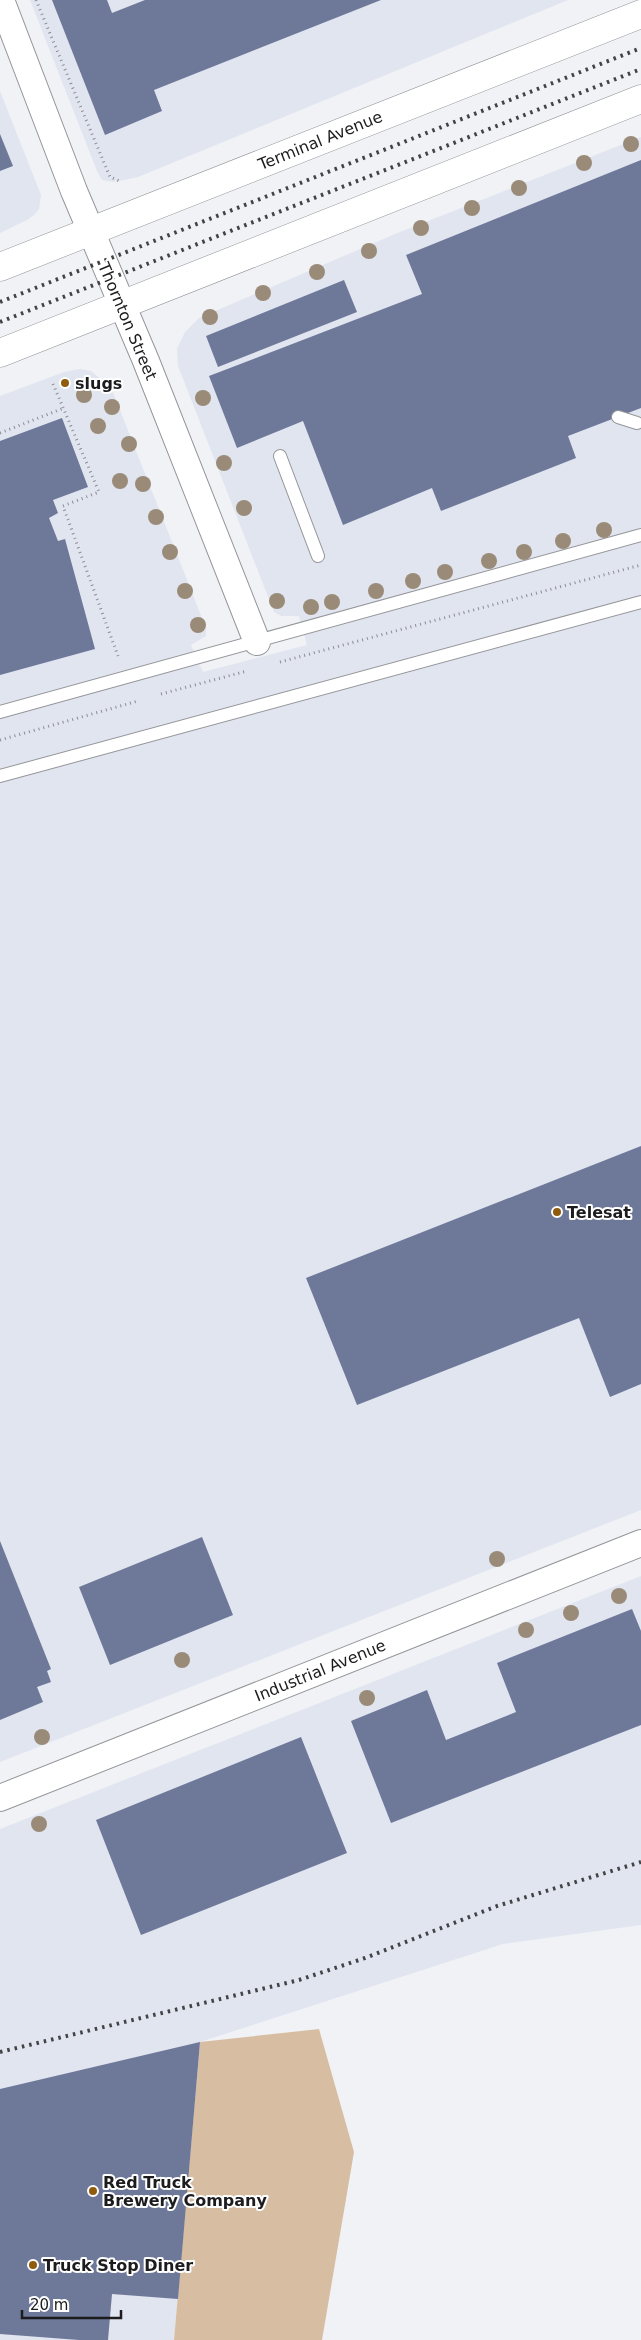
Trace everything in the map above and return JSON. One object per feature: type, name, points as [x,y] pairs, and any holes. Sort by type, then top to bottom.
[{"type":"main road","name":"Terminal Avenue","points":[[0,267],[641,14]]},
{"type":"main road","points":[[0,353],[641,99]]},
{"type":"street","name":"Thornton Street","points":[[2,0],[90,231],[122,304],[257,642]]},
{"type":"street","name":"Industrial Avenue","points":[[0,1798],[641,1543]]},
{"type":"lane","points":[[618,417],[640,425]]},
{"type":"lane","points":[[280,456],[318,556]]},
{"type":"lane","points":[[0,712],[641,535]]},
{"type":"lane","points":[[0,776],[641,602]]},
{"type":"path","points":[[36,0],[110,177],[122,182]]},
{"type":"path","points":[[53,384],[99,492],[63,506],[126,678]]},
{"type":"path","points":[[0,433],[64,408]]},
{"type":"path","points":[[280,662],[641,565]]},
{"type":"path","points":[[154,696],[250,670]]},
{"type":"path","points":[[0,740],[144,699]]},
{"type":"shaded area","points":[[30,0],[568,0],[138,177],[114,182],[102,180],[97,171]]},
{"type":"shaded area","points":[[0,91],[41,195],[39,209],[34,215],[0,233]]},
{"type":"shaded area","points":[[641,137],[641,1510],[0,1762],[0,396],[64,372],[80,369],[91,371],[106,383],[114,395],[206,628],[206,636],[191,645],[203,672],[307,645],[299,616],[281,616],[274,612],[178,366],[177,349],[185,332],[199,318],[395,234]]},
{"type":"shaded area","points":[[641,1576],[641,1925],[503,1944],[200,2042],[174,2340],[0,2340],[0,1829]]},
{"type":"shaded area","points":[[319,2029],[354,2152],[322,2340],[174,2340],[200,2042]]},
{"type":"building","points":[[52,0],[107,0],[112,13],[145,0],[381,0],[154,90],[162,111],[105,135]]},
{"type":"building","points":[[0,134],[13,166],[0,171]]},
{"type":"building","points":[[641,160],[641,408],[568,436],[576,458],[441,511],[432,488],[343,525],[303,421],[237,448],[209,376],[422,294],[406,255]]},
{"type":"building","points":[[344,280],[357,312],[218,367],[206,336]]},
{"type":"building","points":[[62,418],[88,487],[53,500],[58,513],[49,518],[58,541],[65,539],[95,649],[0,675],[0,441]]},
{"type":"building","name":"Telesat","points":[[641,1146],[641,1384],[610,1397],[579,1318],[357,1405],[306,1278]]},
{"type":"building","points":[[202,1537],[233,1615],[110,1665],[79,1587]]},
{"type":"building","points":[[0,1541],[51,1669],[47,1671],[51,1682],[37,1687],[43,1702],[0,1720]]},
{"type":"building","points":[[632,1609],[641,1631],[641,1725],[391,1823],[351,1721],[427,1690],[446,1740],[516,1712],[497,1663]]},
{"type":"building","points":[[301,1737],[347,1853],[141,1935],[96,1820]]},
{"type":"building","name":"Red Truck Brewery Company","points":[[200,2042],[178,2299],[112,2294],[108,2340],[79,2340],[0,2334],[0,2089]]},
{"type":"railway","points":[[0,302],[641,48]]},
{"type":"railway","points":[[0,322],[641,69]]},
{"type":"railway","points":[[0,2052],[299,1980],[365,1958],[497,1906],[641,1862]]},
{"type":"place","name":"slugs","points":[[65,383]]},
{"type":"place","name":"Telesat","points":[[557,1212]]},
{"type":"place","name":"Red Truck Brewery Company","points":[[93,2191]]},
{"type":"place","name":"Truck Stop Diner","points":[[33,2265]]}]
